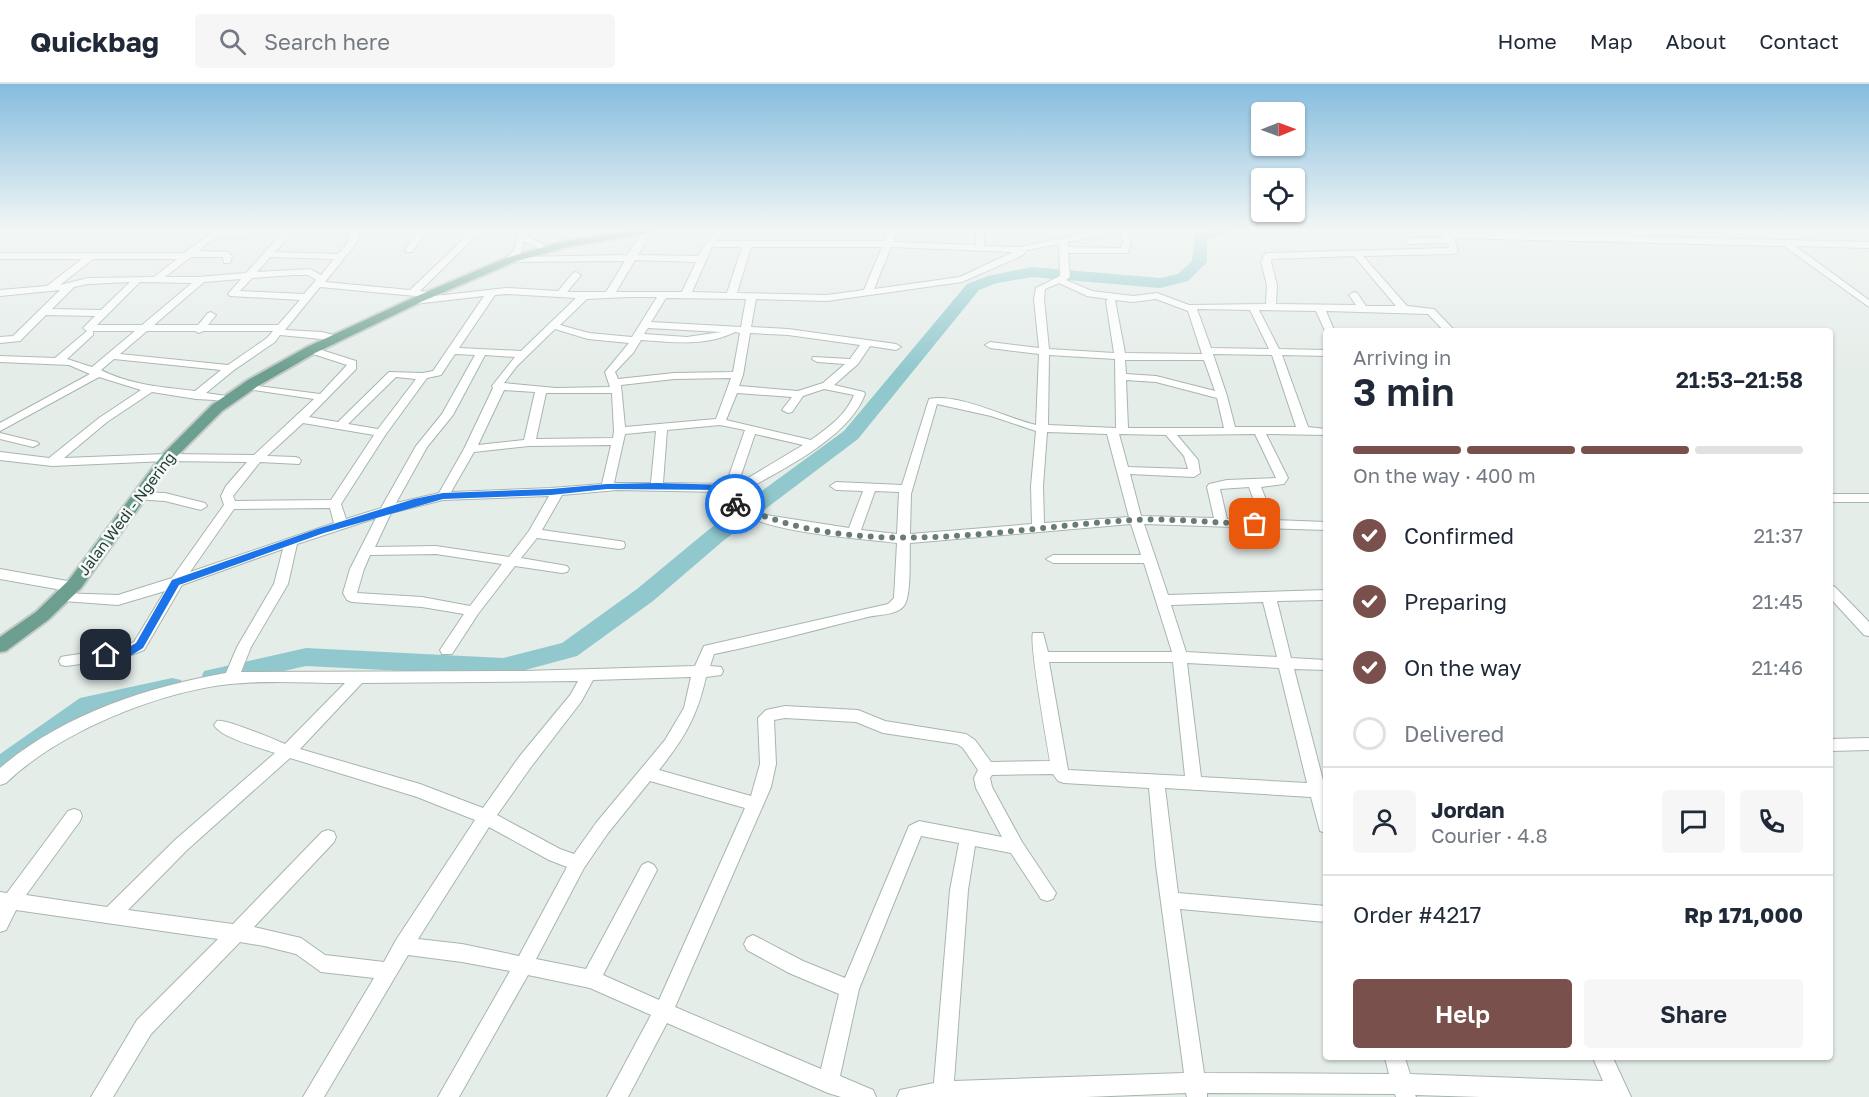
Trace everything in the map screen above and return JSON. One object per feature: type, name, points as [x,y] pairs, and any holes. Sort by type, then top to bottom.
[{"type":"main road","name":"Jalan Wedi - Ngering","points":[[0,646],[42,616],[68,592],[168,457],[229,399],[311,350],[420,296],[469,276]]},
{"type":"street","points":[[49,289],[65,276]]},
{"type":"street","points":[[155,280],[160,276]]},
{"type":"street","points":[[0,293],[49,289],[88,281],[201,280],[244,276]]},
{"type":"street","points":[[247,276],[233,294],[306,297]]},
{"type":"street","points":[[315,276],[320,281],[420,296],[492,292],[584,296],[611,290],[663,294],[732,295],[751,298],[827,298],[962,279],[968,276]]},
{"type":"street","points":[[196,396],[230,368],[268,344],[324,276]]},
{"type":"street","points":[[420,296],[437,276]]},
{"type":"street","points":[[561,294],[574,276]]},
{"type":"street","points":[[611,290],[619,276]]},
{"type":"street","points":[[686,293],[694,276]]},
{"type":"street","points":[[732,295],[738,276]]},
{"type":"street","points":[[868,291],[875,276]]},
{"type":"street","points":[[1063,276],[1090,294],[1141,299],[1157,296],[1192,309]]},
{"type":"street","points":[[1038,527],[1036,486],[1042,428],[1044,352],[1040,290],[1063,276]]},
{"type":"street","points":[[1270,276],[1272,285],[1271,308]]},
{"type":"street","points":[[1376,276],[1404,309]]},
{"type":"street","points":[[1831,276],[1869,304]]},
{"type":"street","points":[[138,279],[88,328],[279,330],[337,339]]},
{"type":"street","points":[[0,428],[96,372],[111,356],[201,280]]},
{"type":"street","points":[[0,340],[16,339],[70,286]]},
{"type":"street","points":[[340,426],[393,374],[423,376],[437,373],[492,292]]},
{"type":"street","points":[[607,486],[620,436],[615,387],[610,370],[629,351],[663,294]]},
{"type":"street","points":[[1354,295],[1363,309]]},
{"type":"street","points":[[443,496],[470,449],[499,388],[498,384],[523,354],[584,296]]},
{"type":"street","points":[[720,422],[738,375],[741,329],[751,298]]},
{"type":"street","points":[[1111,301],[1120,356],[1121,377],[1117,431],[1123,470],[1136,520],[1180,657],[1194,782]]},
{"type":"street","points":[[1192,309],[1193,306],[1198,305],[1431,311],[1447,328]]},
{"type":"street","points":[[1254,307],[1293,391],[1303,430]]},
{"type":"street","points":[[1192,309],[1222,396],[1230,431]]},
{"type":"street","points":[[1320,309],[1328,328]]},
{"type":"street","points":[[42,312],[102,313]]},
{"type":"street","points":[[199,330],[211,315]]},
{"type":"street","points":[[644,325],[788,332],[896,347]]},
{"type":"street","points":[[555,326],[588,336],[636,338],[710,339],[741,329]]},
{"type":"street","points":[[59,360],[89,333]]},
{"type":"street","points":[[733,389],[799,394],[823,386],[854,362],[867,343]]},
{"type":"street","points":[[990,345],[1044,352],[1120,356],[1323,353]]},
{"type":"street","points":[[66,661],[124,653],[136,649],[176,583],[230,505],[227,494],[257,458],[301,419],[353,365],[311,350]]},
{"type":"street","points":[[452,351],[523,354]]},
{"type":"street","points":[[473,611],[442,604],[351,596],[357,569],[368,551],[385,512],[422,446],[447,415],[482,352]]},
{"type":"street","points":[[111,356],[230,368]]},
{"type":"street","points":[[0,359],[71,362],[112,379],[150,389],[229,399]]},
{"type":"street","points":[[817,359],[854,362]]},
{"type":"street","points":[[499,388],[541,390],[615,387],[675,376],[738,375]]},
{"type":"street","points":[[341,525],[335,504],[381,433],[423,376]]},
{"type":"street","points":[[1121,377],[1156,380],[1222,396]]},
{"type":"street","points":[[248,386],[320,397]]},
{"type":"street","points":[[730,495],[814,444],[851,412],[860,400],[860,394],[853,391],[823,386]]},
{"type":"street","points":[[52,462],[103,420],[150,389]]},
{"type":"street","points":[[529,443],[541,390]]},
{"type":"street","points":[[788,410],[799,394]]},
{"type":"street","points":[[448,1097],[524,966],[578,863],[627,797],[671,744],[691,708],[710,651],[895,606],[901,598],[906,489],[933,401],[954,403],[995,414],[1023,425],[1042,428],[1170,432],[1323,432]]},
{"type":"street","points":[[301,419],[381,433]]},
{"type":"street","points":[[470,449],[620,436],[662,427],[720,422],[745,425],[751,429],[814,444]]},
{"type":"street","points":[[657,486],[662,427]]},
{"type":"street","points":[[730,495],[751,429]]},
{"type":"street","points":[[1222,524],[1213,487],[1282,480],[1259,431]]},
{"type":"street","points":[[1123,470],[1194,473],[1195,468],[1186,448],[1176,442],[1170,432]]},
{"type":"street","points":[[0,436],[33,444]]},
{"type":"street","points":[[0,456],[52,462],[168,457],[257,458],[295,461]]},
{"type":"street","points":[[1257,483],[1254,487],[1269,524]]},
{"type":"street","points":[[0,574],[68,592],[118,600],[176,583],[417,501],[443,496],[557,492],[607,486],[657,486],[730,495],[763,518],[853,534],[902,539],[1136,520],[1323,526]]},
{"type":"street","points":[[836,486],[906,489]]},
{"type":"street","points":[[853,534],[870,488]]},
{"type":"street","points":[[447,650],[473,611],[534,533],[557,492]]},
{"type":"street","points":[[139,496],[165,497],[201,506]]},
{"type":"street","points":[[1833,498],[1869,498]]},
{"type":"street","points":[[230,505],[335,504]]},
{"type":"street","points":[[534,533],[619,545]]},
{"type":"street","points":[[233,673],[256,625],[281,584],[291,543]]},
{"type":"street","points":[[368,551],[436,550],[562,569]]},
{"type":"street","points":[[1053,559],[1148,559]]},
{"type":"street","points":[[1833,593],[1869,631]]},
{"type":"street","points":[[1162,600],[1323,595]]},
{"type":"street","points":[[1038,637],[1060,772],[1064,776],[1321,790],[1269,597]]},
{"type":"street","points":[[1040,657],[1180,657],[1323,665]]},
{"type":"street","points":[[0,778],[14,763],[110,709],[233,673],[358,678],[588,676],[705,671]]},
{"type":"street","points":[[313,1097],[386,971],[486,817],[525,762],[576,698],[588,676]]},
{"type":"street","points":[[110,916],[191,836],[288,751],[338,702],[358,678]]},
{"type":"street","points":[[617,1097],[664,1010],[754,804],[764,787],[768,764],[766,718],[771,714],[785,712],[858,716],[883,727],[961,738],[969,744],[987,769]]},
{"type":"street","points":[[222,725],[242,735],[288,751],[420,791],[486,817],[555,855],[578,863]]},
{"type":"street","points":[[1833,745],[1869,744]]},
{"type":"street","points":[[987,769],[1059,766]]},
{"type":"street","points":[[987,769],[982,778],[984,788],[1016,848],[1047,893]]},
{"type":"street","points":[[648,774],[754,804]]},
{"type":"street","points":[[1156,780],[1196,1090]]},
{"type":"street","points":[[0,924],[6,900],[74,816]]},
{"type":"street","points":[[828,1083],[850,989],[915,831],[920,828],[1016,848]]},
{"type":"street","points":[[101,1097],[144,1027],[328,837]]},
{"type":"street","points":[[943,1095],[959,890],[968,839]]},
{"type":"street","points":[[591,979],[648,870]]},
{"type":"street","points":[[6,900],[237,933],[296,945],[321,963],[386,971]]},
{"type":"street","points":[[1170,900],[1323,914]]},
{"type":"street","points":[[753,944],[796,967],[850,989]]},
{"type":"street","points":[[402,946],[462,953],[591,979],[828,1083],[866,1097]]},
{"type":"street","points":[[1396,1060],[1404,1090]]},
{"type":"street","points":[[907,1097],[1196,1090],[1404,1090],[1620,1095],[1604,1060]]},
{"type":"waterway","points":[[213,678],[306,657],[503,667],[569,650],[645,595],[715,536],[851,435],[973,287],[993,279],[1008,276]]},
{"type":"waterway","points":[[1082,276],[1160,283],[1185,276]]},
{"type":"waterway","points":[[0,768],[89,705],[172,687]]},
{"type":"way so far","points":[[735,504],[763,518],[853,534],[902,539],[1136,520],[1255,524]]},
{"type":"route","points":[[106,655],[132,651],[139,646],[176,583],[321,531],[417,501],[443,496],[523,494],[607,486],[657,486],[730,488],[728,498],[735,504]]}]
